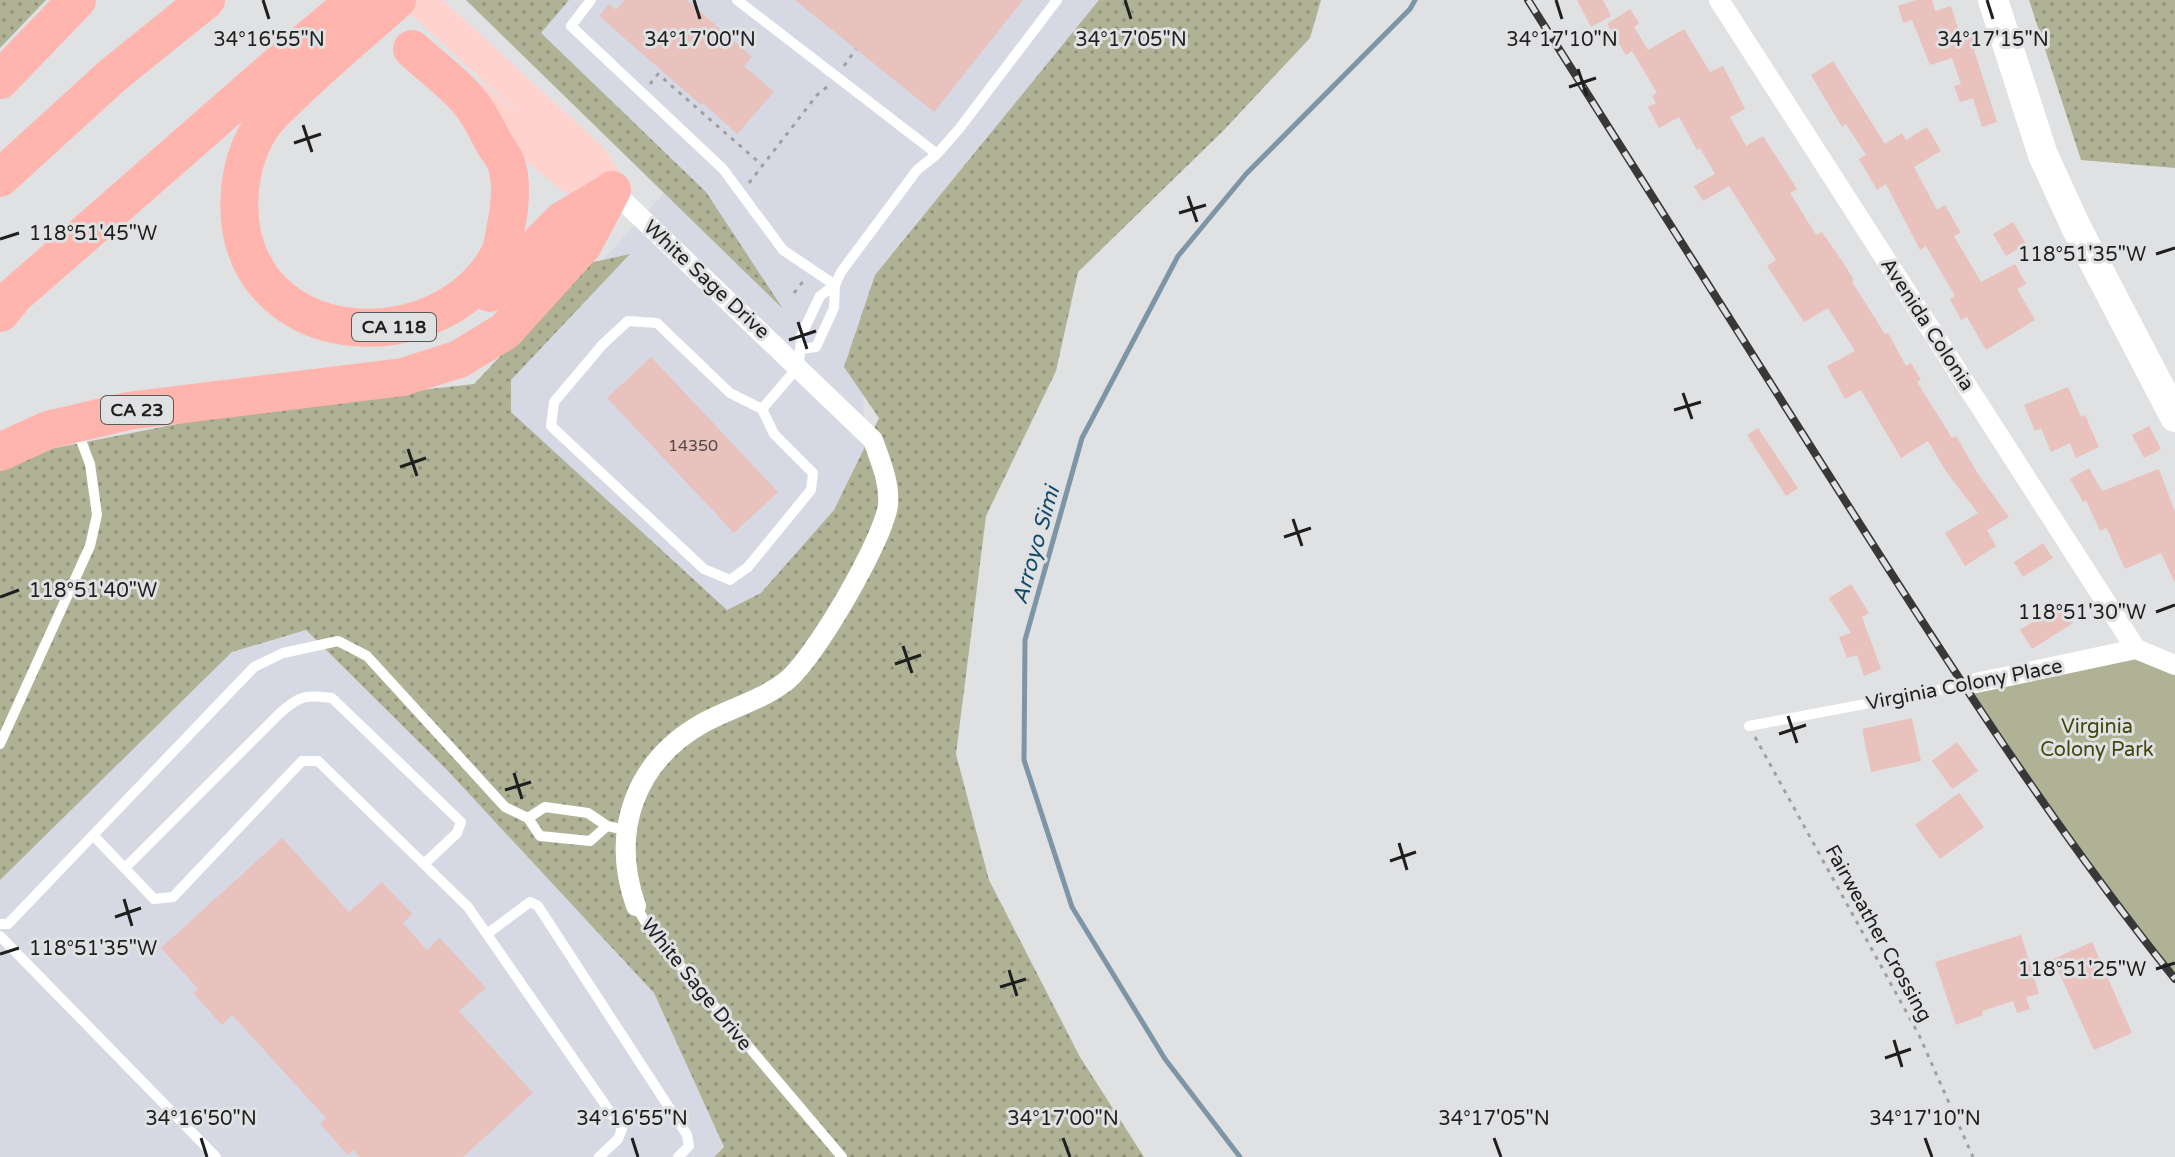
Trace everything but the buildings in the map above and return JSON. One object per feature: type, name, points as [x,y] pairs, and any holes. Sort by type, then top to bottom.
[{"type":"highway","points":[[46,35],[77,0]]},
{"type":"highway","points":[[0,80],[87,0]]},
{"type":"highway","points":[[0,178],[113,75],[206,0]]},
{"type":"highway","points":[[0,313],[15,295],[296,69],[358,0]]},
{"type":"highway","name":"CA 118","points":[[397,0],[296,69],[247,155],[237,200],[244,243],[256,268],[274,291],[294,307],[350,328],[390,328],[430,318],[459,300],[483,278],[500,253],[509,212],[507,167],[473,106],[412,49]]},
{"type":"highway","points":[[430,318],[486,297],[563,220],[612,190]]},
{"type":"highway","name":"CA 23","points":[[0,452],[48,430],[128,411],[403,377],[459,359],[505,331],[583,245],[612,190]]},
{"type":"main road","name":"CA 118","points":[[358,0],[412,49]]},
{"type":"main road","points":[[419,0],[591,158],[612,190]]},
{"type":"main road","points":[[412,49],[572,178],[612,190]]},
{"type":"street","name":"Avenida Colonia","points":[[1719,0],[2136,649]]},
{"type":"street","points":[[1993,0],[2043,155],[2076,227],[2175,417]]},
{"type":"street","name":"White Sage Drive","points":[[612,190],[800,358],[873,440],[887,485],[886,516],[880,534],[803,666],[782,685],[707,721],[669,747],[642,782],[630,813],[617,828],[636,906]]},
{"type":"street","points":[[2136,649],[2175,665]]},
{"type":"street","name":"Virginia Colony Place","points":[[1976,683],[2136,649]]},
{"type":"lane","points":[[591,0],[571,26],[723,169],[783,250],[835,285]]},
{"type":"lane","points":[[737,0],[937,154]]},
{"type":"lane","points":[[762,409],[800,358],[816,347],[834,308],[835,285],[841,272],[917,170],[937,154],[959,129],[1057,0]]},
{"type":"lane","points":[[800,358],[801,336],[820,296],[835,285]]},
{"type":"lane","points":[[628,321],[657,323],[730,393],[762,409],[774,434],[813,473],[811,490],[748,567],[730,580],[704,569],[551,426],[554,402],[603,344],[628,321]]},
{"type":"lane","points":[[0,744],[90,546],[97,515],[90,464],[75,424]]},
{"type":"lane","points":[[0,924],[8,924],[254,667],[283,653],[338,641],[367,656],[505,807],[528,818],[540,836],[590,841],[617,828]]},
{"type":"lane","name":"Virginia Colony Place","points":[[1749,726],[1976,683]]},
{"type":"lane","points":[[125,868],[280,713],[296,699],[314,695],[332,698],[461,822],[457,833],[424,864]]},
{"type":"lane","points":[[93,835],[154,899],[173,897],[302,761],[318,761],[468,907],[622,1129],[618,1139],[599,1157]]},
{"type":"lane","points":[[528,818],[545,807],[588,813],[617,828]]},
{"type":"lane","points":[[487,934],[530,902],[538,906],[687,1135],[689,1146],[678,1157]]},
{"type":"lane","name":"White Sage Drive","points":[[636,906],[657,942],[842,1157]]},
{"type":"lane","points":[[0,936],[216,1157]]},
{"type":"path","points":[[749,182],[856,49]]},
{"type":"path","points":[[643,93],[658,74],[762,165]]},
{"type":"path","points":[[794,293],[811,271]]},
{"type":"path","name":"Fairweather Crossing","points":[[1749,726],[1919,1035],[1973,1157]]},
{"type":"shaded area","points":[[539,0],[1118,0],[862,357],[866,480],[735,622],[480,394],[676,180],[517,22]]},
{"type":"shaded area","points":[[306,630],[446,769],[654,993],[724,1148],[714,1157],[0,1157],[0,880],[232,652]]},
{"type":"green space","points":[[0,0],[46,0],[0,48]]},
{"type":"green space","points":[[466,0],[569,0],[541,33],[706,192],[783,309]]},
{"type":"green space","points":[[1099,0],[1321,0],[1310,38],[1223,131],[1078,272],[1056,371],[986,516],[956,754],[989,880],[1080,1057],[1144,1157],[714,1157],[724,1147],[654,993],[446,769],[306,630],[232,652],[0,880],[0,471],[30,453],[253,409],[474,384],[589,263],[630,254],[511,380],[511,412],[727,610],[761,593],[834,510],[879,418],[844,367],[875,275]]},
{"type":"green space","points":[[2029,0],[2175,0],[2175,168],[2081,160]]},
{"type":"green space","name":"Virginia Colony Park","points":[[2136,649],[2175,665],[2175,979],[2093,871],[1964,686]]},
{"type":"waterway","name":"Arroyo Simi","points":[[1240,1157],[1165,1059],[1072,907],[1024,760],[1025,640],[1082,438],[1178,256],[1246,174],[1410,9],[1415,0]]},
{"type":"railway","points":[[1528,0],[1949,663],[2081,855],[2175,979]]}]
